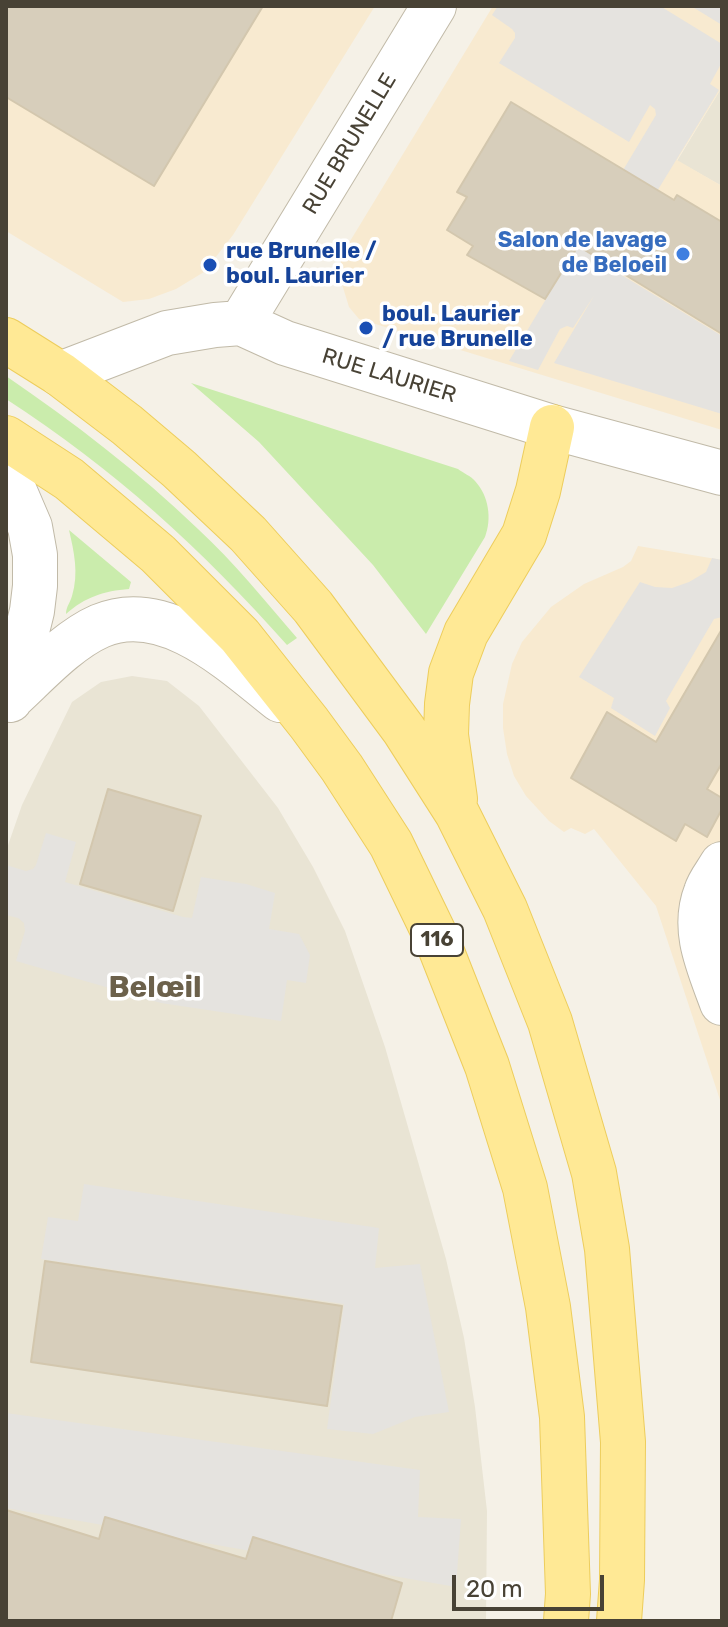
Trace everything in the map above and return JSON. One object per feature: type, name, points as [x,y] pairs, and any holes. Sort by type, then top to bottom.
[{"type":"main road","points":[[6,340],[60,374],[179,469],[248,534],[313,607],[404,730],[457,813],[505,909],[550,1022],[594,1173],[607,1249],[623,1442],[620,1601]]},
{"type":"main road","points":[[457,813],[446,735],[451,673],[466,633],[524,535],[538,491],[552,427]]},
{"type":"main road","name":"116","points":[[6,438],[69,479],[158,554],[240,636],[342,768],[391,844],[436,937],[487,1066],[525,1188],[548,1307],[562,1417],[567,1607]]},
{"type":"street","name":"RUE BRUNELLE","points":[[241,323],[434,6]]},
{"type":"street","name":"RUE LAURIER","points":[[60,374],[167,333],[241,323],[306,350],[552,427],[722,473]]},
{"type":"street","points":[[6,471],[30,527],[35,555],[32,611],[9,702]]},
{"type":"street","points":[[9,702],[75,641],[101,625],[131,619],[165,622],[191,635],[237,666],[309,723]]},
{"type":"street","points":[[722,864],[706,890],[699,915],[703,947],[722,1003]]},
{"type":"shaded area","points":[[6,6],[375,6],[233,235],[204,272],[176,289],[149,299],[123,302],[6,231]]},
{"type":"shaded area","points":[[493,6],[722,6],[722,87],[677,160],[722,186],[722,430],[359,319],[349,307],[341,281],[341,256]]},
{"type":"shaded area","points":[[498,6],[660,6],[722,44],[722,62],[710,84],[719,90],[610,268],[722,336],[722,414],[554,363],[595,294],[573,328],[567,326],[560,329],[538,370],[509,361],[656,115],[650,105],[629,142],[499,63],[515,33],[492,15]]},
{"type":"shaded area","points":[[691,6],[722,6],[722,25]]},
{"type":"shaded area","points":[[722,87],[722,186],[677,161]]},
{"type":"shaded area","points":[[638,546],[722,560],[722,1106],[656,906],[594,829],[585,834],[571,828],[564,832],[526,796],[514,776],[503,728],[503,704],[512,664],[522,642],[551,607],[584,584],[623,567],[631,561]]},
{"type":"shaded area","points":[[712,558],[722,560],[722,617],[714,619],[666,701],[670,708],[655,736],[611,708],[614,698],[579,677],[640,582],[672,588],[706,572]]},
{"type":"shaded area","points":[[132,676],[167,681],[199,706],[278,808],[313,867],[345,931],[385,1047],[446,1259],[464,1338],[487,1511],[486,1621],[6,1621],[6,851],[22,805],[72,702],[101,682]]},
{"type":"shaded area","points":[[46,833],[76,842],[65,882],[183,917],[192,918],[201,877],[246,884],[275,893],[269,929],[299,934],[310,955],[306,983],[287,980],[281,1021],[161,1003],[16,961],[25,931],[24,923],[6,915],[6,865],[26,871],[33,869]]},
{"type":"shaded area","points":[[84,1184],[379,1228],[375,1268],[420,1264],[449,1412],[415,1417],[373,1434],[327,1429],[344,1304],[41,1259],[48,1217],[78,1221]]},
{"type":"shaded area","points":[[6,1413],[420,1470],[418,1517],[461,1519],[456,1587],[6,1508]]},
{"type":"green space","points":[[6,376],[105,448],[176,508],[224,555],[297,638],[287,645],[222,576],[155,512],[84,453],[6,399]]},
{"type":"green space","points":[[191,383],[458,469],[475,481],[488,508],[485,537],[426,634],[373,565],[259,442]]},
{"type":"green space","points":[[69,530],[131,582],[129,589],[95,596],[66,614],[75,579]]},
{"type":"building","points":[[6,6],[263,6],[154,186],[6,97]]},
{"type":"building","points":[[511,102],[674,200],[677,195],[722,222],[722,334],[578,246],[545,299],[467,255],[473,246],[447,230],[467,197],[457,192]]},
{"type":"building","points":[[722,629],[722,763],[707,789],[722,798],[722,809],[707,837],[685,824],[676,841],[571,778],[607,712],[656,742]]},
{"type":"building","points":[[108,789],[201,816],[173,911],[80,884]]},
{"type":"building","points":[[45,1261],[342,1306],[327,1406],[31,1362]]},
{"type":"building","points":[[6,1510],[99,1539],[105,1517],[246,1559],[253,1537],[402,1583],[391,1621],[6,1621]]},
{"type":"place","name":"Salon de lavage de Beloeil","points":[[683,254]]},
{"type":"place","name":"rue Brunelle / boul. Laurier","points":[[210,265]]},
{"type":"place","name":"boul. Laurier / rue Brunelle","points":[[366,328]]},
{"type":"district","name":"Belœil","points":[[155,988]]}]
